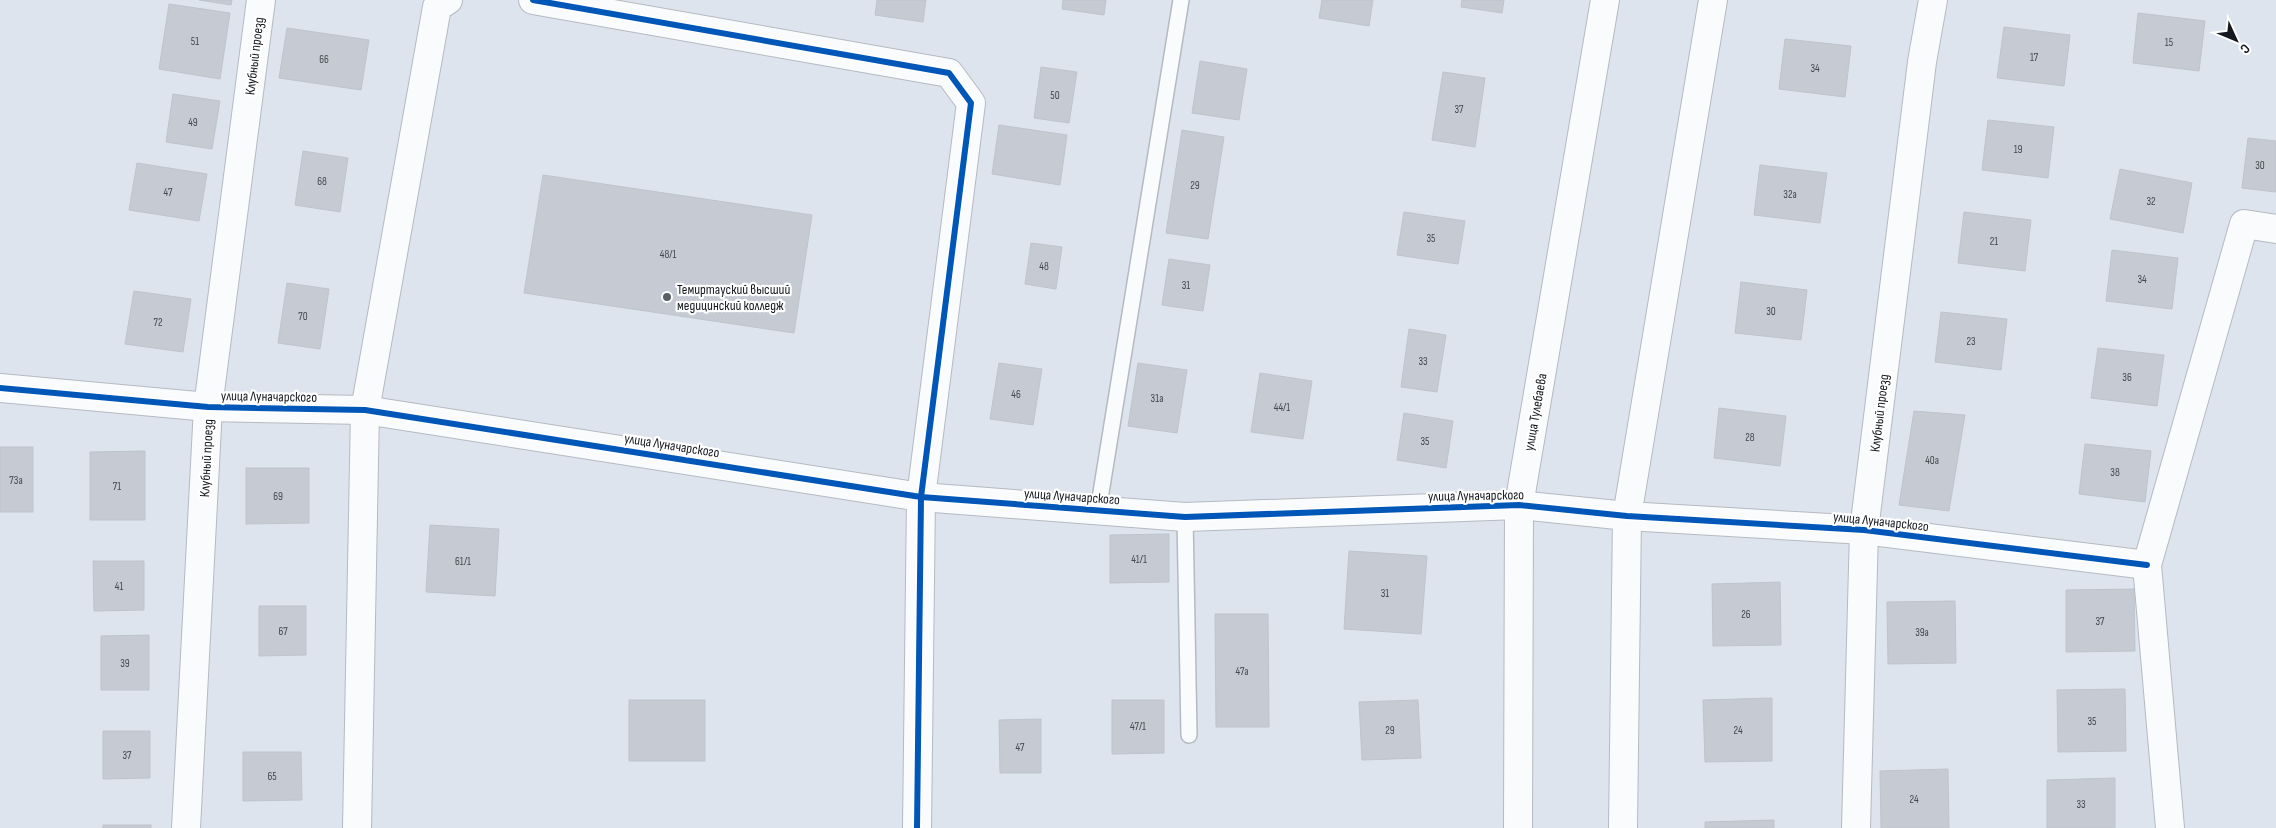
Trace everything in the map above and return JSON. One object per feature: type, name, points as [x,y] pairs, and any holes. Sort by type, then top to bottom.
[{"type":"street","name":"Клубный проезд","points":[[186,828],[208,407],[261,0]]},
{"type":"street","points":[[357,828],[365,410],[437,7],[448,0]]},
{"type":"street","points":[[533,0],[949,73],[971,103],[920,497],[917,828]]},
{"type":"street","name":"улица Тулебаева","points":[[1518,828],[1520,505],[1605,0]]},
{"type":"street","points":[[1623,828],[1627,516],[1713,0]]},
{"type":"street","name":"Клубный проезд","points":[[1856,828],[1864,530],[1922,62],[1933,0]]},
{"type":"street","points":[[2170,828],[2147,565],[2244,224],[2276,229]]},
{"type":"street","name":"улица Луначарского","points":[[0,388],[208,407],[365,410],[920,497],[1185,517],[1520,505],[1627,516],[1864,530],[2147,565]]},
{"type":"lane","points":[[1098,510],[1181,0]]},
{"type":"lane","points":[[1185,517],[1189,735]]},
{"type":"building","points":[[199,0],[232,0],[231,5]]},
{"type":"building","points":[[877,0],[926,0],[923,22],[875,15]]},
{"type":"building","points":[[1063,0],[1106,0],[1104,15],[1062,9]]},
{"type":"building","points":[[1322,0],[1373,0],[1369,26],[1319,18]]},
{"type":"building","points":[[1462,0],[1504,0],[1502,13],[1461,7]]},
{"type":"building","points":[[169,4],[230,13],[220,79],[159,69]]},
{"type":"building","points":[[2138,13],[2205,21],[2199,71],[2133,63]]},
{"type":"building","points":[[2004,27],[2070,35],[2064,86],[1997,78]]},
{"type":"building","points":[[287,28],[369,40],[361,90],[279,78]]},
{"type":"building","points":[[1785,39],[1851,46],[1845,97],[1779,89]]},
{"type":"building","points":[[1200,61],[1247,69],[1239,120],[1192,113]]},
{"type":"building","points":[[1041,67],[1077,72],[1069,123],[1034,118]]},
{"type":"building","points":[[1443,72],[1485,78],[1475,147],[1432,140]]},
{"type":"building","points":[[173,94],[220,101],[212,149],[166,142]]},
{"type":"building","points":[[1988,120],[2054,127],[2048,178],[1982,170]]},
{"type":"building","points":[[999,125],[1067,135],[1060,185],[992,174]]},
{"type":"building","points":[[1182,130],[1224,137],[1208,239],[1166,233]]},
{"type":"building","points":[[2248,138],[2276,141],[2276,192],[2242,188]]},
{"type":"building","points":[[303,151],[348,158],[340,212],[295,205]]},
{"type":"building","points":[[137,163],[207,174],[199,221],[129,210]]},
{"type":"building","points":[[1760,165],[1827,173],[1820,223],[1754,215]]},
{"type":"building","points":[[2120,169],[2192,183],[2183,233],[2110,219]]},
{"type":"building","points":[[543,175],[812,215],[794,333],[524,293]]},
{"type":"building","points":[[1404,212],[1465,221],[1458,264],[1397,255]]},
{"type":"building","points":[[1964,212],[2031,220],[2025,271],[1958,263]]},
{"type":"building","points":[[1031,243],[1062,247],[1056,289],[1025,284]]},
{"type":"building","points":[[2112,250],[2178,258],[2172,309],[2106,301]]},
{"type":"building","points":[[1169,259],[1210,265],[1203,311],[1162,305]]},
{"type":"building","points":[[1741,282],[1807,290],[1801,340],[1735,333]]},
{"type":"building","points":[[287,283],[329,289],[320,349],[278,343]]},
{"type":"building","points":[[134,291],[191,299],[183,352],[125,344]]},
{"type":"building","points":[[1941,312],[2007,319],[2001,370],[1935,362]]},
{"type":"building","points":[[1409,329],[1446,335],[1437,392],[1401,387]]},
{"type":"building","points":[[2098,348],[2164,355],[2157,406],[2091,398]]},
{"type":"building","points":[[999,363],[1042,369],[1033,425],[990,419]]},
{"type":"building","points":[[1138,363],[1187,370],[1177,433],[1128,426]]},
{"type":"building","points":[[1260,373],[1312,381],[1303,439],[1251,432]]},
{"type":"building","points":[[1719,408],[1786,416],[1780,466],[1714,458]]},
{"type":"building","points":[[1914,411],[1965,415],[1949,511],[1899,505]]},
{"type":"building","points":[[1404,413],[1453,421],[1446,468],[1397,460]]},
{"type":"building","points":[[2085,444],[2151,451],[2145,502],[2079,494]]},
{"type":"building","points":[[0,447],[33,447],[33,512],[0,512]]},
{"type":"building","points":[[145,451],[145,520],[90,520],[90,452]]},
{"type":"building","points":[[246,468],[309,468],[309,523],[246,524]]},
{"type":"building","points":[[430,525],[499,529],[495,596],[426,592]]},
{"type":"building","points":[[1169,534],[1169,582],[1110,583],[1110,535]]},
{"type":"building","points":[[1349,551],[1427,556],[1421,634],[1344,629]]},
{"type":"building","points":[[93,561],[144,561],[144,610],[94,611]]},
{"type":"building","points":[[1780,582],[1781,645],[1713,646],[1712,584]]},
{"type":"building","points":[[2134,589],[2135,651],[2066,652],[2066,590]]},
{"type":"building","points":[[1955,601],[1956,663],[1888,664],[1887,602]]},
{"type":"building","points":[[259,606],[306,606],[306,655],[259,656]]},
{"type":"building","points":[[1215,614],[1268,614],[1269,727],[1216,727]]},
{"type":"building","points":[[149,635],[149,690],[101,690],[101,636]]},
{"type":"building","points":[[2125,689],[2126,751],[2058,752],[2057,690]]},
{"type":"building","points":[[1772,698],[1772,761],[1705,762],[1703,700]]},
{"type":"building","points":[[629,700],[705,700],[705,761],[629,761]]},
{"type":"building","points":[[1112,700],[1164,700],[1164,753],[1112,754]]},
{"type":"building","points":[[1418,700],[1421,758],[1362,760],[1359,702]]},
{"type":"building","points":[[1041,719],[1041,773],[1000,773],[999,720]]},
{"type":"building","points":[[103,731],[150,731],[150,778],[103,779]]},
{"type":"building","points":[[243,752],[301,752],[302,800],[243,801]]},
{"type":"building","points":[[1948,769],[1949,828],[1881,828],[1880,771]]},
{"type":"building","points":[[2115,778],[2115,828],[2047,828],[2047,780]]},
{"type":"building","points":[[1774,820],[1774,828],[1705,828],[1705,822]]},
{"type":"building","points":[[103,825],[151,825],[151,828],[103,828]]},
{"type":"cycle path","points":[[533,0],[949,73],[971,103],[921,497],[917,828]]},
{"type":"cycle path","points":[[0,388],[208,407],[365,410],[921,497],[1185,517],[1519,505],[1627,516],[1864,530],[2147,565]]},
{"type":"place","name":"Темиртауский высший медицинский колледж","points":[[667,297]]}]
